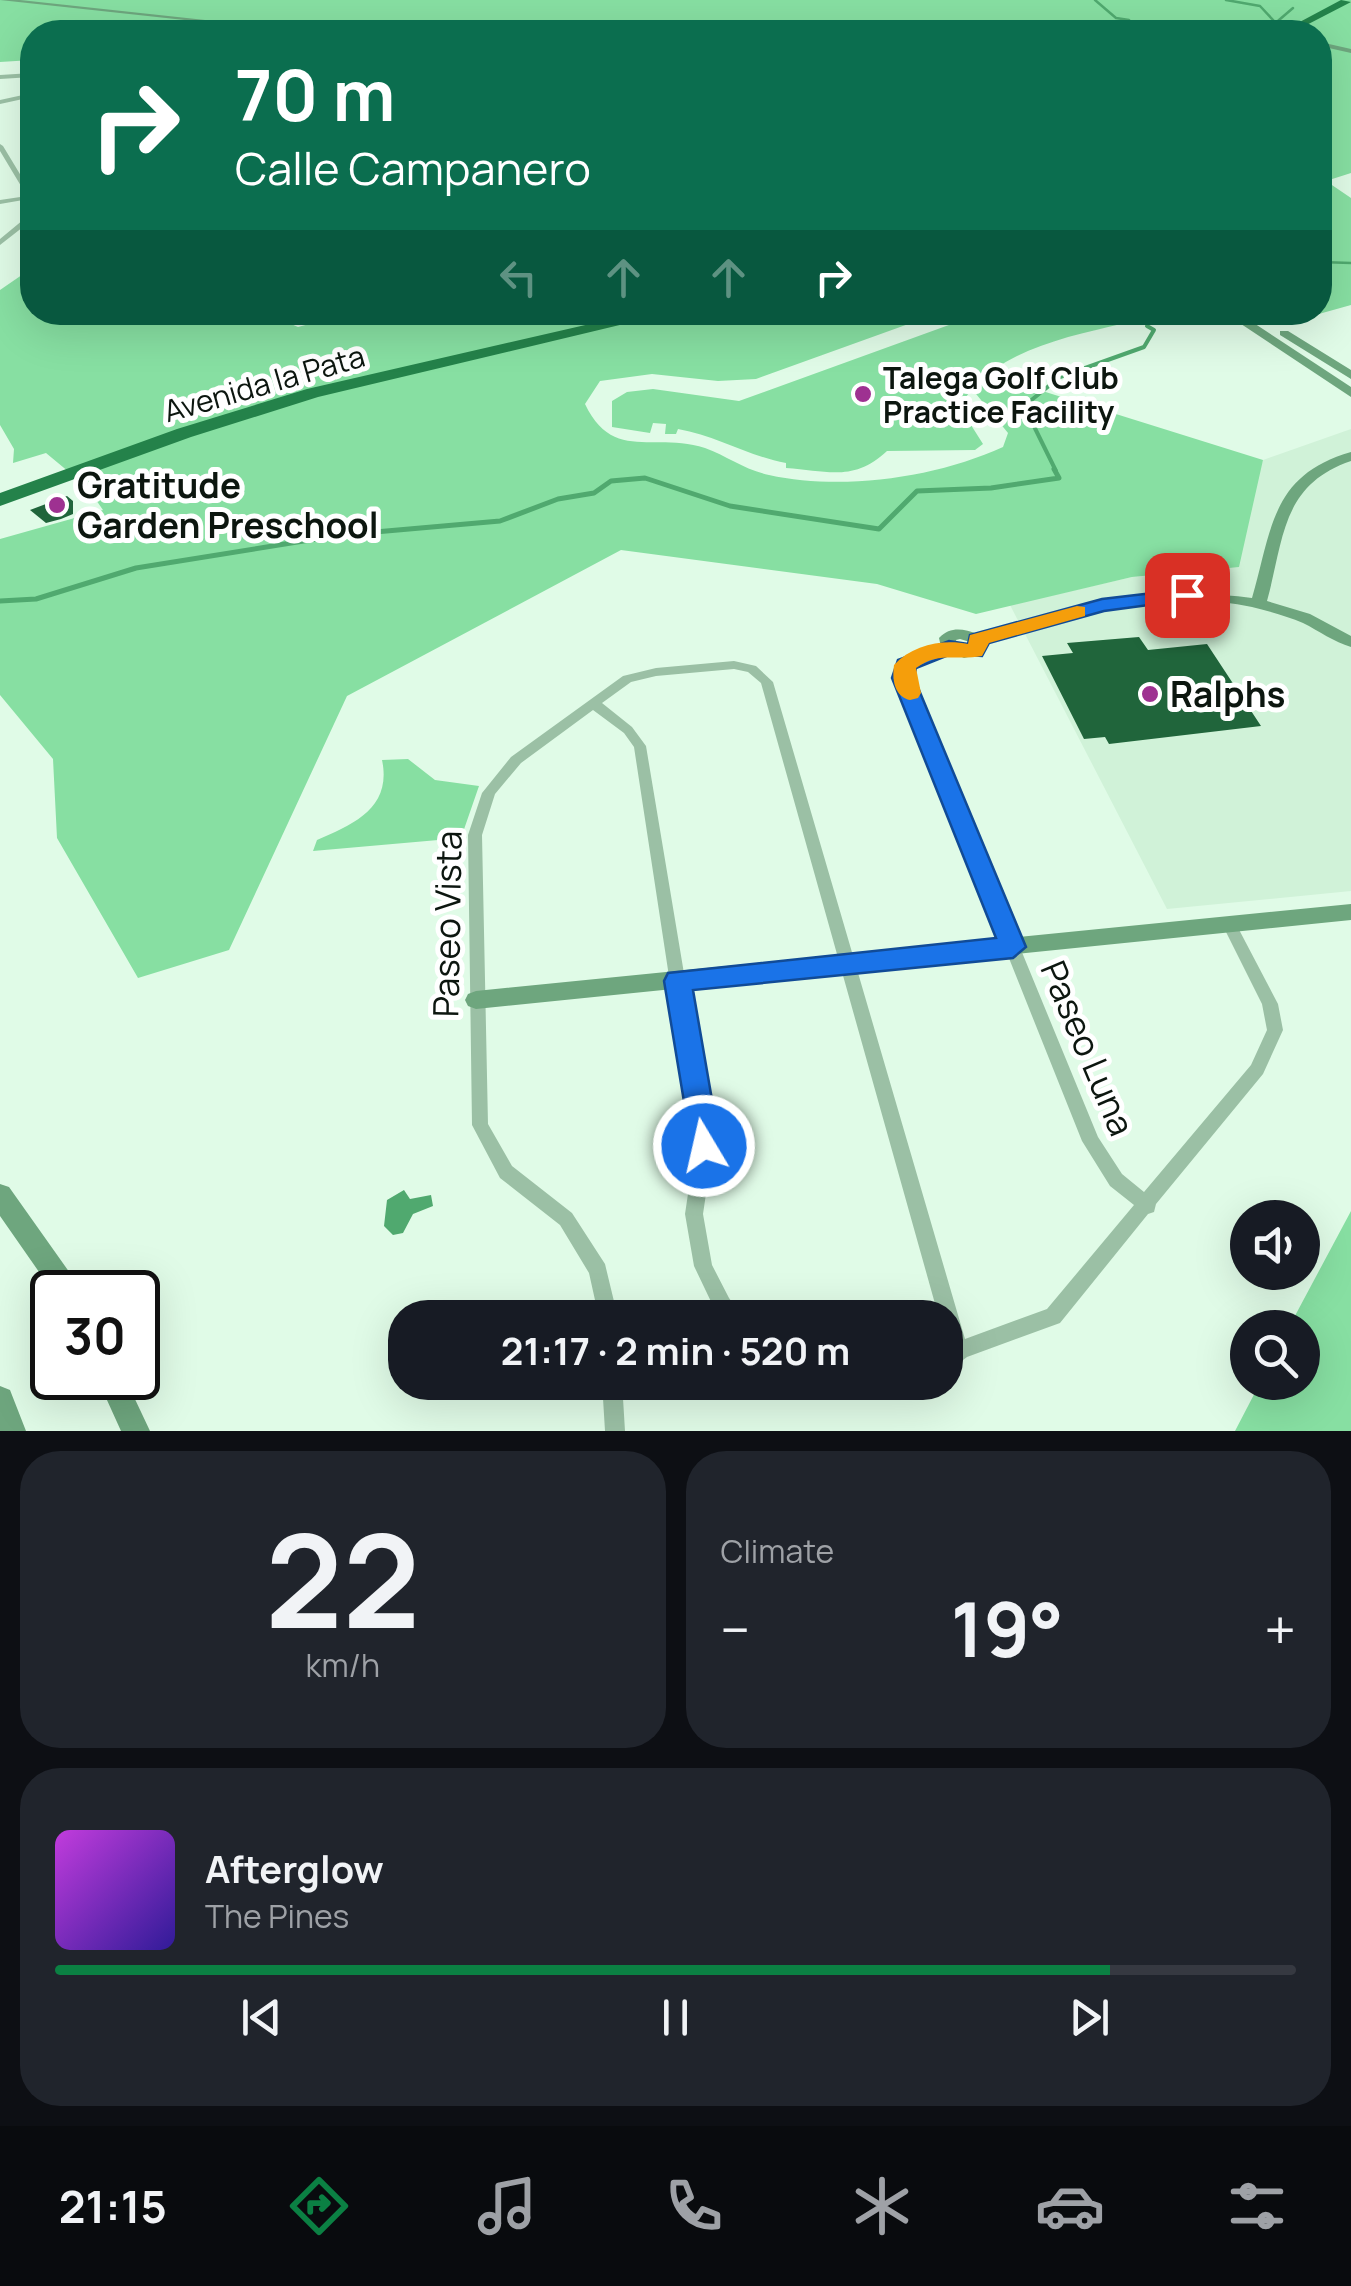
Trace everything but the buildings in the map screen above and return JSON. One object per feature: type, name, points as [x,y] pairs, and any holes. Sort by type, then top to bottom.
[{"type":"highway","points":[[1294,20],[1332,0]]},
{"type":"highway","points":[[1309,20],[1348,0]]},
{"type":"highway","name":"Avenida la Pata","points":[[0,484],[180,420],[302,384],[560,325]]},
{"type":"highway","name":"Avenida la Pata","points":[[0,500],[184,433],[313,394],[610,325]]},
{"type":"main road","points":[[0,2],[170,20]]},
{"type":"main road","points":[[0,2],[186,20]]},
{"type":"main road","points":[[1249,325],[1351,393]]},
{"type":"main road","points":[[1271,325],[1348,370]]},
{"type":"main road","points":[[1258,605],[1291,491],[1308,473],[1351,456]]},
{"type":"main road","points":[[949,647],[974,651],[979,646],[978,639],[1142,597],[1187,595],[1258,605],[1351,642]]},
{"type":"main road","points":[[476,1000],[1351,912]]},
{"type":"main road","points":[[0,1195],[53,1270]]},
{"type":"main road","points":[[0,1400],[12,1431]]},
{"type":"main road","points":[[121,1400],[136,1431]]},
{"type":"street","points":[[0,146],[20,178]]},
{"type":"street","points":[[0,243],[20,227]]},
{"type":"street","name":"Paseo Luna","points":[[949,647],[918,656],[905,665],[903,678],[1090,1140],[1116,1180],[1148,1206]]},
{"type":"street","name":"Paseo Vista","points":[[605,1300],[598,1270],[566,1219],[506,1172],[490,1150],[480,1125],[476,835],[490,793],[516,760],[628,679],[656,672],[734,665],[752,669],[767,682],[847,963]]},
{"type":"street","points":[[593,703],[618,721],[640,746],[704,1146],[694,1214],[704,1266],[720,1300]]},
{"type":"street","points":[[963,1350],[1053,1316],[1148,1206],[1256,1069],[1275,1030],[1270,1004],[1230,926]]},
{"type":"street","points":[[847,963],[937,1300]]},
{"type":"street","points":[[613,1400],[615,1431]]},
{"type":"shaded area","points":[[0,0],[1351,0],[1351,173],[1332,179],[1332,20],[20,20],[20,61],[0,62]]},
{"type":"shaded area","points":[[1332,185],[1351,198],[1351,305],[1332,310]]},
{"type":"shaded area","points":[[20,276],[20,325],[906,325],[756,379],[718,381],[652,374],[600,381],[585,404],[596,422],[622,439],[687,444],[760,473],[827,482],[888,479],[948,467],[1003,447],[1008,433],[972,389],[959,406],[983,444],[975,450],[887,451],[852,471],[828,472],[786,468],[786,463],[692,432],[678,429],[676,434],[665,434],[666,424],[653,423],[650,433],[612,427],[612,401],[627,392],[653,389],[739,401],[949,325],[1117,325],[1023,353],[988,374],[974,388],[1001,378],[1263,460],[1239,567],[1132,577],[976,614],[877,584],[621,550],[347,696],[229,950],[138,978],[57,838],[53,759],[0,695],[0,539],[103,510],[87,487],[46,453],[13,463],[14,449],[0,425],[0,290]]},
{"type":"shaded area","points":[[1351,429],[1351,891],[1167,909],[1010,605],[1132,577],[1199,572],[1253,492],[1263,460]]},
{"type":"shaded area","points":[[408,759],[435,780],[479,786],[461,838],[313,851],[317,840],[357,820],[376,802],[384,776],[382,760]]},
{"type":"shaded area","points":[[404,1190],[410,1199],[431,1195],[433,1206],[413,1214],[403,1233],[393,1235],[384,1226],[387,1200]]},
{"type":"shaded area","points":[[1351,1211],[1351,1431],[1235,1431],[1251,1400],[1320,1400],[1320,1310],[1298,1310],[1309,1290],[1320,1290],[1320,1269]]},
{"type":"waterway","points":[[1095,0],[1116,18],[1129,20]]},
{"type":"waterway","points":[[1226,0],[1260,6],[1273,20]]},
{"type":"waterway","points":[[1279,20],[1293,8]]},
{"type":"waterway","points":[[1332,262],[1351,263]]},
{"type":"waterway","points":[[1056,471],[1024,406],[1060,377],[1144,347],[1154,330],[1147,326]]},
{"type":"waterway","points":[[0,601],[36,599],[136,568],[341,535],[500,521],[558,499],[594,493],[611,481],[645,478],[730,506],[879,529],[917,491],[991,488],[1059,478],[1054,469]]},
{"type":"slow traffic","points":[[910,693],[903,678],[905,665],[918,656],[949,647],[964,653],[974,651],[979,646],[978,639],[1077,612]]},
{"type":"place","name":"Talega Golf Club Practice Facility","points":[[863,394]]},
{"type":"place","name":"Gratitude Garden Preschool","points":[[57,505]]},
{"type":"place","name":"Ralphs","points":[[1150,694]]},
{"type":"route","points":[[704,1146],[678,981],[1013,947],[903,678],[905,665],[918,656],[949,647],[964,653],[974,651],[979,646],[978,639],[1102,605],[1142,597],[1187,595]]}]
